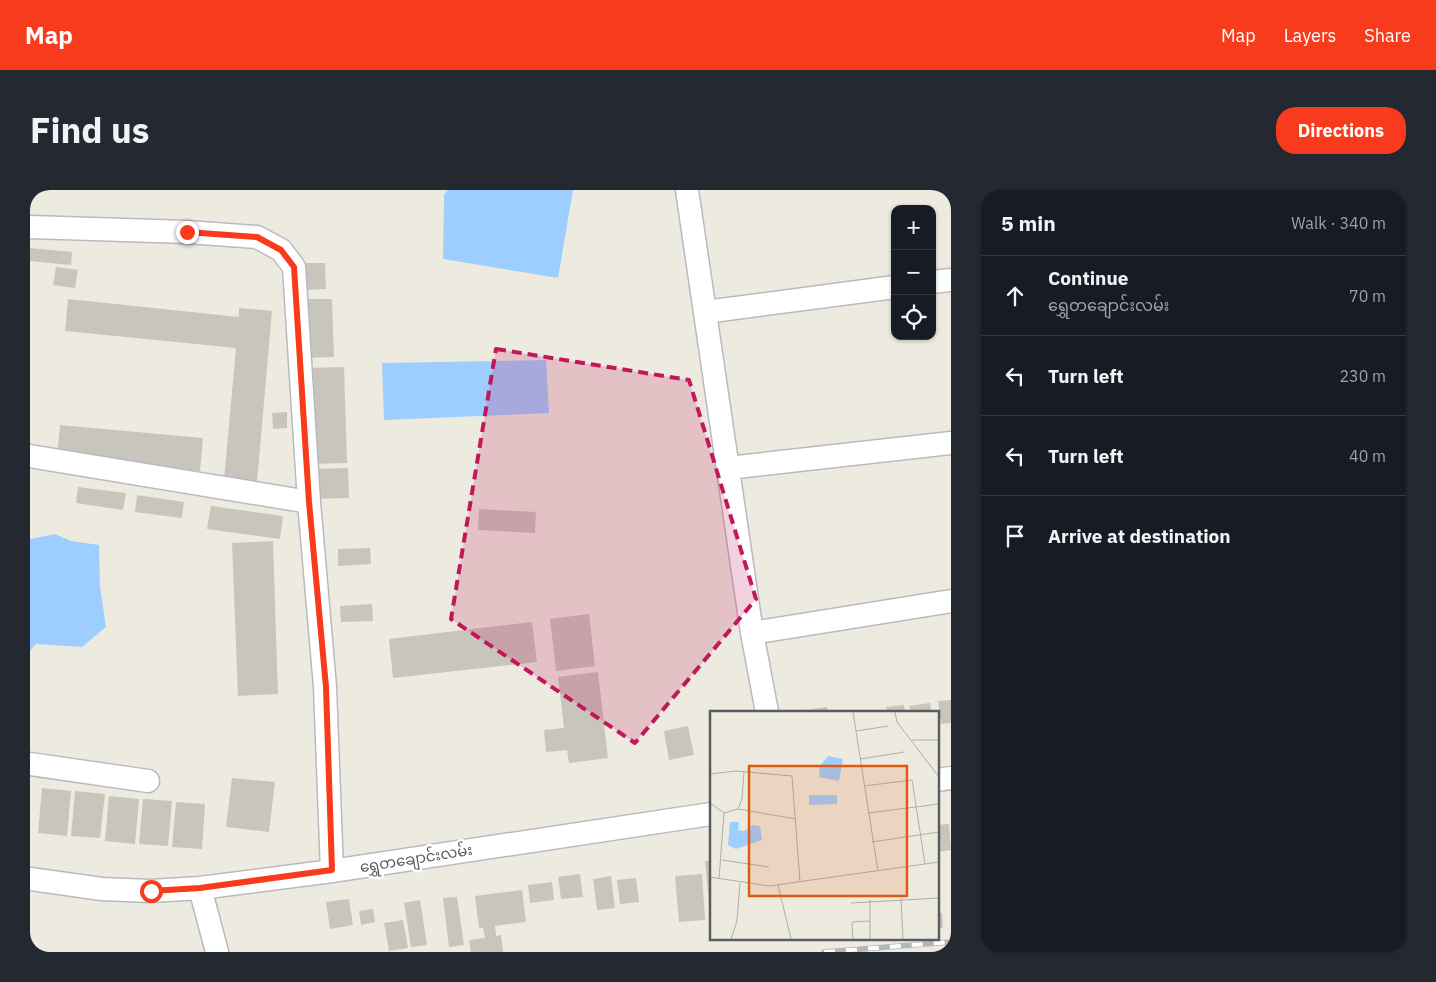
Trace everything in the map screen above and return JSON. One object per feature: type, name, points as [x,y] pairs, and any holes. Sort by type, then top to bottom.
[{"type":"street","points":[[688,190],[752,633],[767,711]]},
{"type":"street","points":[[30,227],[187,232],[257,237],[281,250],[294,267],[309,502],[326,687],[332,870]]},
{"type":"street","points":[[936,282],[951,280]]},
{"type":"street","points":[[705,312],[891,288]]},
{"type":"street","points":[[728,468],[951,443]]},
{"type":"street","points":[[30,456],[309,502]]},
{"type":"street","points":[[752,633],[951,601]]},
{"type":"street","points":[[30,764],[148,781]]},
{"type":"street","points":[[938,780],[951,778]]},
{"type":"street","name":"ရွှေတချောင်းလမ်း","points":[[30,879],[112,889],[151,891],[200,888],[710,814]]},
{"type":"street","points":[[200,888],[217,952]]},
{"type":"highlighted area","points":[[496,349],[689,380],[756,599],[635,743],[451,619]]},
{"type":"water","points":[[448,190],[573,190],[558,278],[443,259],[444,195]]},
{"type":"water","points":[[546,360],[549,413],[384,420],[382,363]]},
{"type":"water","points":[[55,534],[71,541],[99,545],[100,586],[106,627],[82,647],[36,644],[30,651],[30,539]]},
{"type":"building","points":[[30,248],[72,252],[71,265],[30,261]]},
{"type":"building","points":[[303,263],[325,263],[326,289],[304,290]]},
{"type":"building","points":[[56,267],[78,270],[75,288],[53,285]]},
{"type":"building","points":[[68,299],[239,317],[239,308],[272,311],[257,482],[224,479],[236,348],[65,331]]},
{"type":"building","points":[[304,299],[332,299],[334,357],[306,358]]},
{"type":"building","points":[[344,367],[347,463],[311,464],[308,368]]},
{"type":"building","points":[[287,412],[287,428],[273,429],[272,413]]},
{"type":"building","points":[[60,425],[203,438],[200,471],[57,457]]},
{"type":"building","points":[[348,468],[349,498],[313,499],[312,469]]},
{"type":"building","points":[[78,487],[126,493],[123,510],[76,503]]},
{"type":"building","points":[[137,495],[184,502],[182,518],[135,512]]},
{"type":"building","points":[[211,506],[283,516],[280,539],[207,529]]},
{"type":"building","points":[[479,509],[536,512],[535,533],[478,530]]},
{"type":"building","points":[[273,541],[278,694],[238,696],[232,543]]},
{"type":"building","points":[[370,548],[371,564],[338,566],[338,549]]},
{"type":"building","points":[[372,604],[373,621],[341,622],[340,606]]},
{"type":"building","points":[[589,614],[595,666],[556,671],[550,619]]},
{"type":"building","points":[[532,622],[537,662],[393,678],[389,639]]},
{"type":"building","points":[[598,672],[608,758],[569,763],[567,750],[546,752],[544,730],[564,728],[558,677]]},
{"type":"building","points":[[951,700],[951,723],[941,724],[938,701]]},
{"type":"building","points":[[930,703],[931,711],[910,711],[909,706]]},
{"type":"building","points":[[904,705],[905,711],[887,711],[886,707]]},
{"type":"building","points":[[827,707],[828,711],[799,711]]},
{"type":"building","points":[[688,726],[694,755],[669,760],[664,731]]},
{"type":"building","points":[[232,778],[275,782],[269,832],[226,827]]},
{"type":"building","points":[[42,788],[71,791],[67,836],[38,833]]},
{"type":"building","points":[[75,791],[105,794],[100,838],[71,836]]},
{"type":"building","points":[[109,796],[139,799],[135,844],[105,841]]},
{"type":"building","points":[[143,799],[172,801],[168,846],[139,844]]},
{"type":"building","points":[[176,802],[205,804],[202,849],[172,847]]},
{"type":"building","points":[[949,824],[951,850],[938,852],[938,825]]},
{"type":"building","points":[[705,861],[710,861],[710,915]]},
{"type":"building","points":[[580,874],[583,897],[561,899],[558,877]]},
{"type":"building","points":[[702,874],[705,920],[679,922],[675,876]]},
{"type":"building","points":[[611,876],[615,908],[597,910],[593,879]]},
{"type":"building","points":[[636,878],[639,902],[620,904],[617,880]]},
{"type":"building","points":[[552,882],[554,900],[530,903],[528,885]]},
{"type":"building","points":[[522,890],[526,922],[495,926],[496,936],[501,935],[503,952],[471,952],[469,940],[485,938],[483,928],[479,928],[475,896]]},
{"type":"building","points":[[457,897],[464,945],[449,947],[443,898]]},
{"type":"building","points":[[349,899],[353,925],[330,929],[326,902]]},
{"type":"building","points":[[420,900],[427,945],[411,947],[404,903]]},
{"type":"building","points":[[373,909],[375,922],[361,925],[359,911]]},
{"type":"building","points":[[938,913],[942,913],[943,928],[938,928]]},
{"type":"building","points":[[403,920],[408,948],[389,951],[384,923]]},
{"type":"railway","points":[[824,952],[951,942]]},
{"type":"route","points":[[151,891],[200,888],[332,870],[326,687],[309,502],[294,267],[281,250],[257,237],[187,232]]}]
